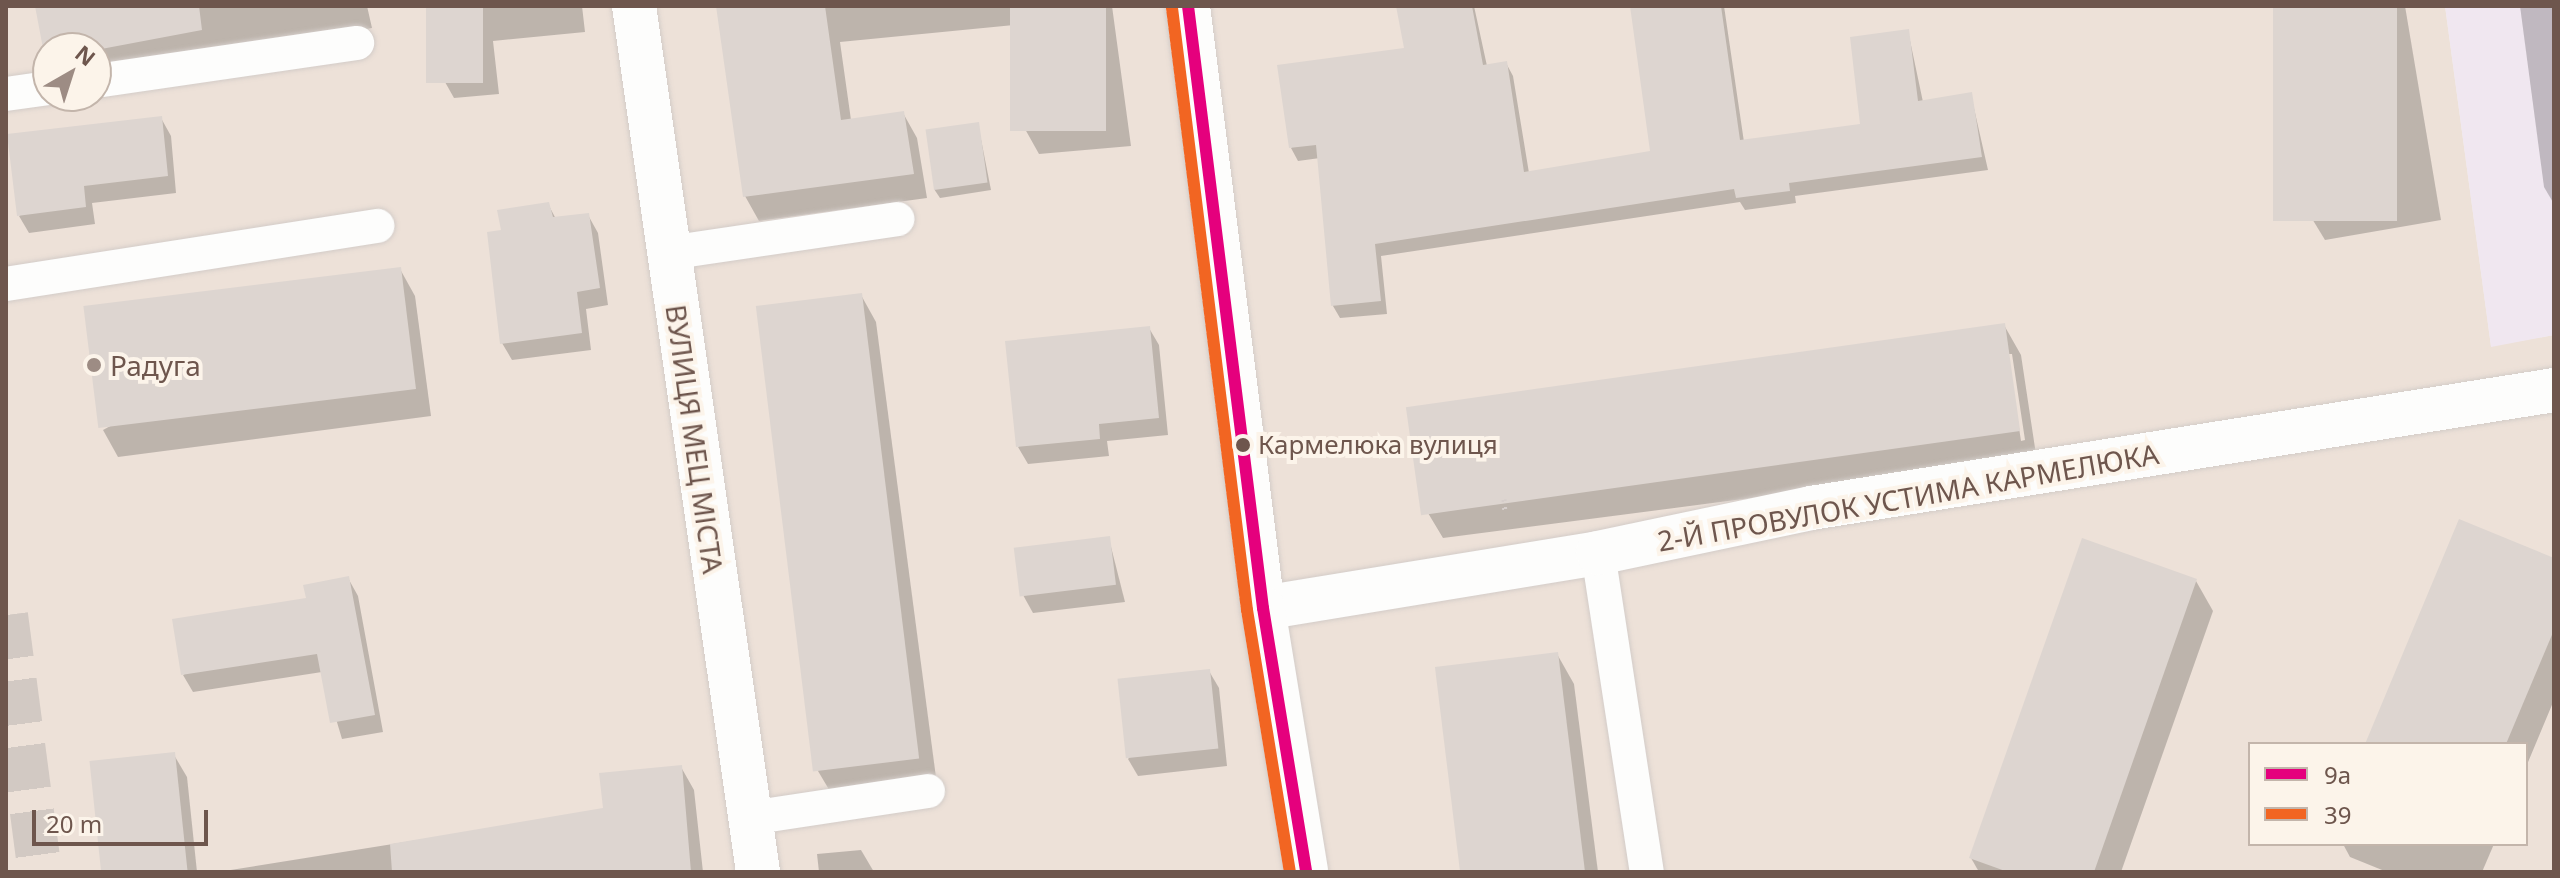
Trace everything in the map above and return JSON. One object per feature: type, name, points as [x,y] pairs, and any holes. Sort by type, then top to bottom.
[{"type":"street","name":"ВУЛИЦЯ МЕЦ МІСТА","points":[[634,6],[758,872]]},
{"type":"street","points":[[1188,6],[1263,608],[1306,872]]},
{"type":"street","name":"2-Й ПРОВУЛОК УСТИМА КАРМЕЛЮКА","points":[[1263,608],[1598,553],[1811,508],[2554,390]]},
{"type":"lane","points":[[112,79],[357,43]]},
{"type":"lane","points":[[6,94],[32,90]]},
{"type":"lane","points":[[668,253],[898,219]]},
{"type":"lane","points":[[6,284],[377,226]]},
{"type":"lane","points":[[1598,553],[1647,872]]},
{"type":"lane","points":[[750,818],[928,791]]},
{"type":"shaded area","points":[[6,6],[2445,6],[2491,346],[2554,335],[2554,872],[6,872]]},
{"type":"shaded area","points":[[2445,6],[2554,6],[2554,335],[2491,347]]},
{"type":"building","points":[[35,6],[199,6],[202,30],[112,47],[112,32],[40,32]]},
{"type":"building","points":[[426,6],[483,6],[483,83],[426,83]]},
{"type":"building","points":[[716,6],[825,6],[841,120],[904,111],[914,174],[743,197]]},
{"type":"building","points":[[1010,6],[1106,6],[1106,131],[1010,131]]},
{"type":"building","points":[[1396,6],[1472,6],[1483,65],[1507,61],[1524,172],[1650,151],[1630,6],[1721,6],[1740,140],[1860,124],[1850,37],[1909,29],[1918,101],[1972,92],[1982,157],[1789,183],[1790,191],[1736,198],[1734,189],[1375,244],[1381,301],[1331,306],[1316,145],[1289,148],[1277,65],[1404,48]]},
{"type":"building","points":[[2273,6],[2397,6],[2397,221],[2273,221]]},
{"type":"building","points":[[162,116],[168,176],[84,186],[86,207],[17,216],[7,134]]},
{"type":"building","points":[[979,122],[987,182],[934,190],[926,130]]},
{"type":"building","points":[[549,202],[553,217],[589,213],[600,288],[577,292],[582,333],[500,344],[487,232],[501,230],[497,210]]},
{"type":"building","points":[[401,267],[416,389],[98,428],[83,306]]},
{"type":"building","points":[[862,293],[919,759],[813,772],[756,306]]},
{"type":"building","points":[[2005,323],[2020,431],[1421,515],[1406,407]]},
{"type":"building","points":[[1150,326],[1159,418],[1099,424],[1100,439],[1016,447],[1005,341]]},
{"type":"building","points":[[2459,519],[2554,558],[2554,630],[2507,742],[2366,742]]},
{"type":"building","points":[[1110,536],[1116,585],[1020,596],[1014,548]]},
{"type":"building","points":[[2082,538],[2197,579],[2094,872],[2008,872],[1969,858]]},
{"type":"building","points":[[349,576],[375,715],[330,723],[317,654],[181,675],[172,619],[306,598],[303,585]]},
{"type":"building","points":[[1558,652],[1585,872],[1460,872],[1435,667]]},
{"type":"building","points":[[1210,669],[1218,749],[1126,758],[1118,679]]},
{"type":"building","points":[[175,752],[188,872],[101,872],[89,761]]},
{"type":"building","points":[[682,765],[691,872],[392,872],[390,844],[603,808],[599,773]]},
{"type":"tunnel","points":[[6,615],[40,872]]},
{"type":"transit line","name":"9а","points":[[1188,6],[1263,608],[1306,872]]},
{"type":"transit line","name":"39","points":[[1172,8],[1247,610],[1290,872]]},
{"type":"place","name":"Радуга","points":[[94,365]]},
{"type":"place","name":"Кармелюка вулиця","points":[[1243,445]]}]
